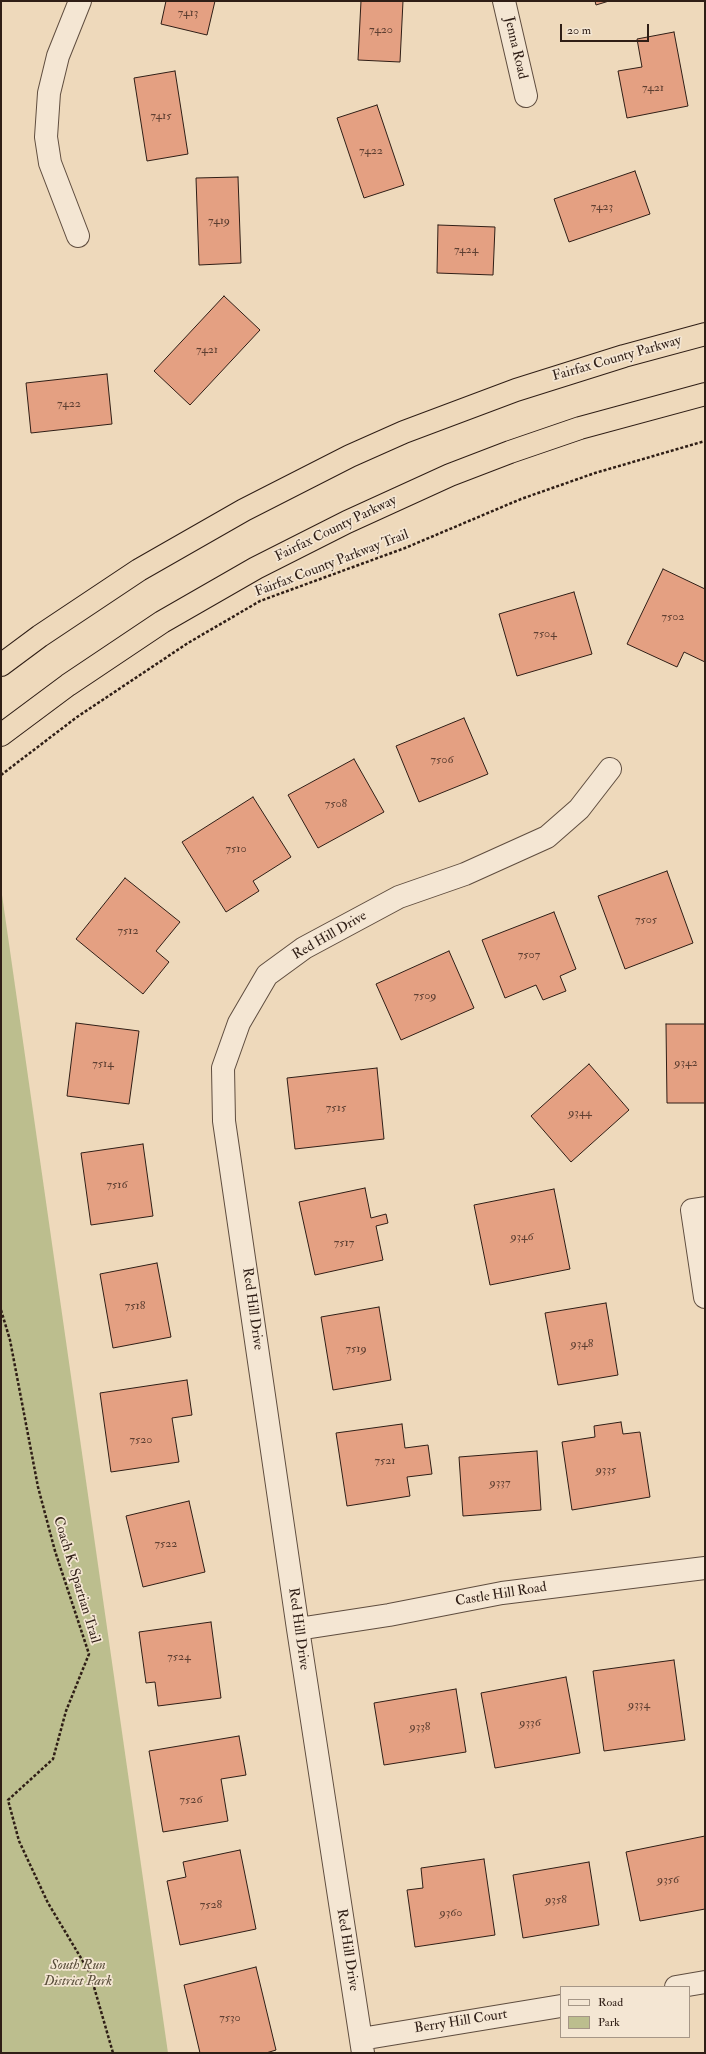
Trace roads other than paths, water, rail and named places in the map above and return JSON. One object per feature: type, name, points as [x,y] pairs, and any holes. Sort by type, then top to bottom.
[{"type":"highway","name":"Fairfax County Parkway","points":[[1,665],[40,636],[139,570],[244,510],[350,456],[431,421],[516,390],[624,356],[705,334]]},
{"type":"highway","name":"Fairfax County Parkway","points":[[1,735],[68,685],[162,622],[256,568],[347,522],[450,475],[510,452],[587,426],[705,394]]},
{"type":"street","points":[[78,236],[50,163],[46,137],[49,93],[58,56],[80,1]]},
{"type":"street","name":"Jenna Road","points":[[504,1],[526,96]]},
{"type":"street","name":"Red Hill Drive","points":[[362,2046],[298,1629],[224,1121],[223,1068],[238,1023],[267,975],[304,948],[399,897],[465,874],[547,837],[579,809],[610,769]]},
{"type":"street","points":[[698,1209],[705,1297]]},
{"type":"street","name":"Castle Hill Road","points":[[298,1629],[389,1615],[502,1593],[705,1568]]},
{"type":"street","points":[[682,1986],[705,1982]]},
{"type":"street","name":"Berry Hill Court","points":[[362,2046],[560,2006]]},
{"type":"park label","name":"South Run District Park","points":[[78,1974]]}]
